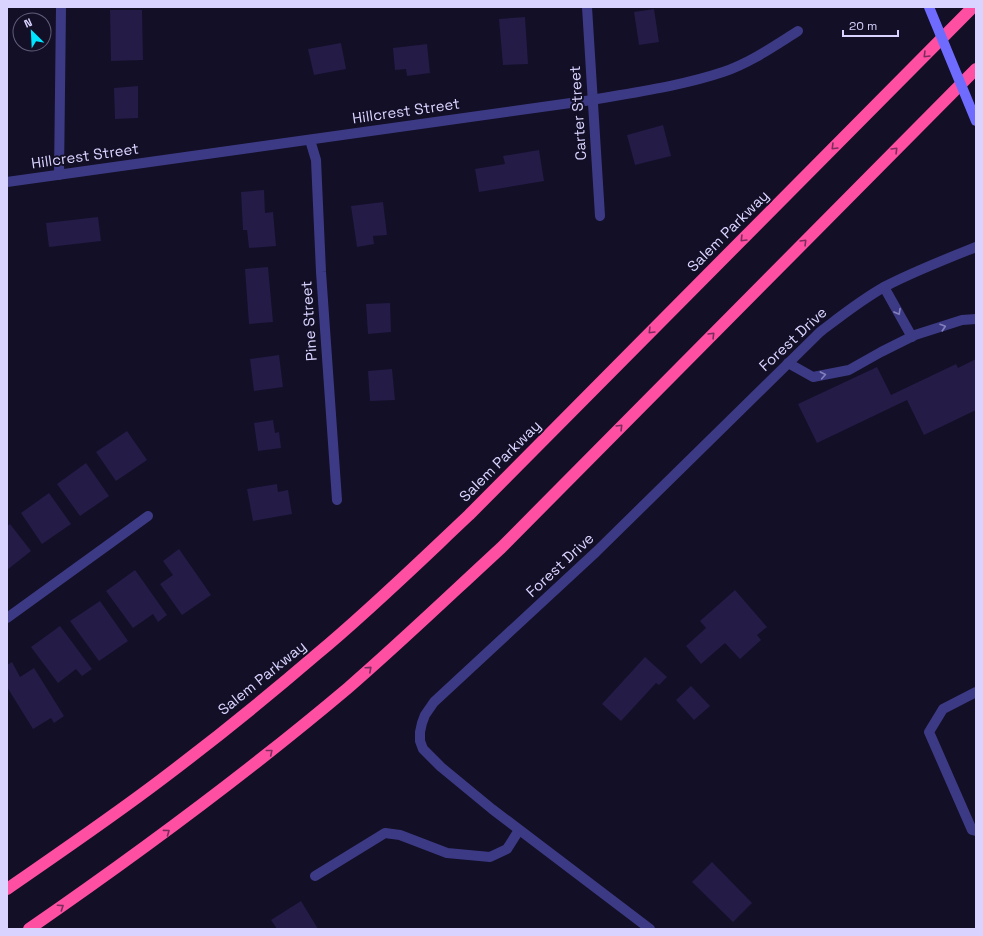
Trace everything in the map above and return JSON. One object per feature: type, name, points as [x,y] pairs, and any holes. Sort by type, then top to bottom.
[{"type":"highway","name":"Salem Parkway","points":[[7,889],[80,839],[162,779],[242,717],[319,653],[395,584],[469,515],[973,7]]},
{"type":"highway","points":[[29,929],[106,876],[214,796],[349,687],[421,623],[500,548],[976,69]]},
{"type":"main road","points":[[929,7],[976,121]]},
{"type":"street","points":[[58,175],[61,7]]},
{"type":"street","name":"Carter Street","points":[[587,7],[600,216]]},
{"type":"street","name":"Hillcrest Street","points":[[7,182],[592,100],[684,83],[724,72],[755,58],[798,32]]},
{"type":"street","name":"Pine Street","points":[[310,140],[316,160],[321,272],[337,500]]},
{"type":"street","name":"Forest Drive","points":[[650,929],[519,830],[423,750],[420,741],[420,732],[425,715],[434,702],[596,552],[820,332],[851,308],[884,287],[922,269],[976,247]]},
{"type":"street","points":[[884,287],[912,337]]},
{"type":"street","points":[[788,363],[813,377],[849,370],[912,337],[962,320],[976,319]]},
{"type":"street","points":[[7,618],[148,516]]},
{"type":"street","points":[[976,692],[943,709],[929,732],[972,830],[976,831]]},
{"type":"street","points":[[315,876],[385,833],[400,835],[447,853],[490,857],[507,849],[519,830]]},
{"type":"building","points":[[654,9],[659,42],[639,45],[634,12]]},
{"type":"building","points":[[110,10],[142,10],[143,60],[111,61]]},
{"type":"building","points":[[525,17],[528,64],[503,65],[499,19]]},
{"type":"building","points":[[341,43],[346,69],[314,75],[308,49]]},
{"type":"building","points":[[427,44],[430,73],[407,76],[406,69],[395,70],[393,48]]},
{"type":"building","points":[[138,86],[138,118],[115,119],[114,88]]},
{"type":"building","points":[[663,125],[671,156],[635,165],[627,135]]},
{"type":"building","points":[[539,150],[544,181],[479,192],[475,169],[505,164],[503,156]]},
{"type":"building","points":[[264,190],[265,213],[273,212],[276,246],[249,248],[247,230],[243,230],[241,192]]},
{"type":"building","points":[[383,202],[387,235],[373,236],[374,244],[357,247],[351,206]]},
{"type":"building","points":[[98,217],[101,241],[49,247],[46,223]]},
{"type":"building","points":[[268,267],[273,322],[249,324],[245,269]]},
{"type":"building","points":[[390,303],[391,332],[368,334],[366,304]]},
{"type":"building","points":[[279,355],[283,387],[254,391],[250,359]]},
{"type":"building","points":[[976,359],[976,410],[924,435],[907,400],[817,443],[798,404],[877,367],[891,395],[956,364],[958,368]]},
{"type":"building","points":[[392,369],[395,400],[370,401],[368,371]]},
{"type":"building","points":[[273,420],[275,433],[279,432],[281,448],[258,451],[254,423]]},
{"type":"building","points":[[127,431],[147,460],[116,481],[96,452]]},
{"type":"building","points":[[86,463],[109,496],[80,516],[57,484]]},
{"type":"building","points":[[277,484],[278,492],[288,490],[292,514],[253,521],[247,489]]},
{"type":"building","points":[[49,493],[71,524],[42,544],[21,513]]},
{"type":"building","points":[[10,524],[31,551],[7,570],[7,526]]},
{"type":"building","points":[[179,549],[211,595],[182,615],[160,584],[173,575],[163,561]]},
{"type":"building","points":[[135,570],[167,615],[158,622],[153,614],[133,628],[106,591]]},
{"type":"building","points":[[735,590],[767,627],[757,635],[761,640],[740,659],[725,643],[701,664],[686,646],[706,628],[700,621]]},
{"type":"building","points":[[100,601],[128,641],[99,661],[70,621]]},
{"type":"building","points":[[60,626],[92,669],[82,676],[76,669],[58,683],[31,647]]},
{"type":"building","points":[[645,657],[667,677],[659,685],[656,683],[621,721],[602,704]]},
{"type":"building","points":[[12,662],[20,677],[34,668],[64,716],[54,723],[51,718],[33,729],[7,687],[7,665]]},
{"type":"building","points":[[691,686],[710,706],[694,720],[676,700]]},
{"type":"building","points":[[712,862],[752,903],[733,922],[692,882]]},
{"type":"building","points":[[301,901],[318,929],[277,929],[271,920]]}]
